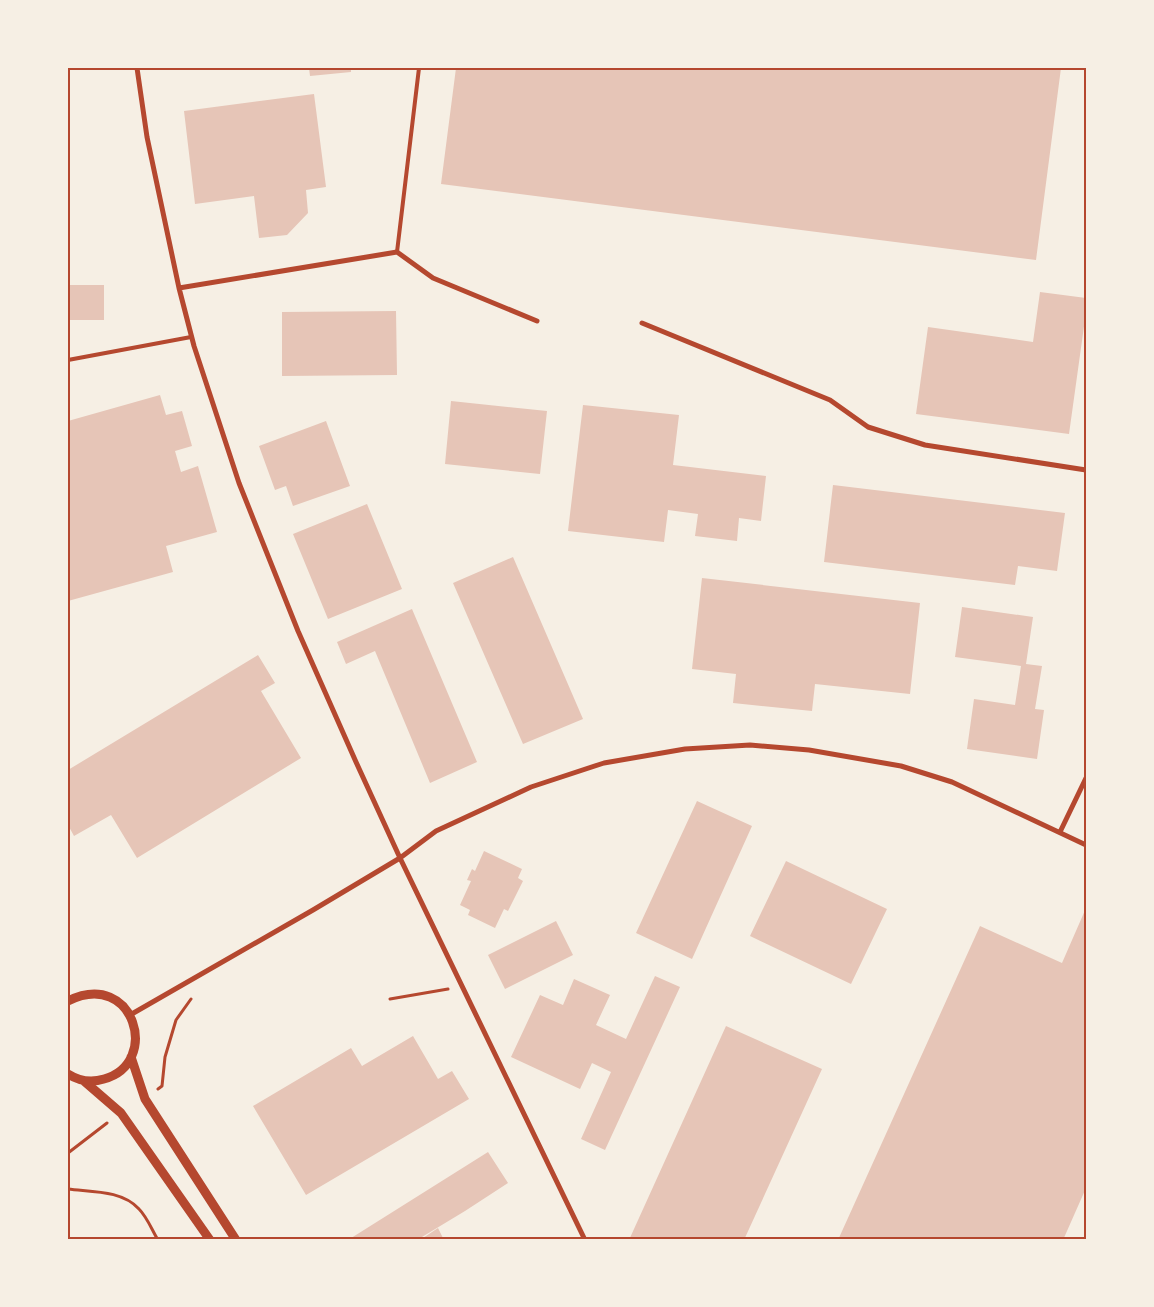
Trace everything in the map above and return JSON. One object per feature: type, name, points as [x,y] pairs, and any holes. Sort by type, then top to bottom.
[{"type":"street","points":[[137,68],[147,137],[191,337],[239,483],[290,614],[400,858],[585,1240]]},
{"type":"street","points":[[179,288],[397,252],[432,278],[537,321]]},
{"type":"street","points":[[642,323],[830,400],[868,427],[925,445],[1086,470]]},
{"type":"street","points":[[130,1015],[400,858],[436,831],[531,787],[604,762],[685,749],[750,745],[809,750],[902,766],[952,782],[1086,845]]},
{"type":"street","points":[[1060,832],[1086,778]]},
{"type":"street","points":[[68,1001],[79,996],[98,994],[115,1000],[130,1015],[135,1029],[135,1044],[131,1058],[123,1069],[115,1075],[95,1081],[84,1081]]},
{"type":"street","points":[[131,1058],[145,1098],[236,1240]]},
{"type":"street","points":[[68,1074],[84,1081],[120,1113],[210,1240]]},
{"type":"lane","points":[[397,252],[419,68]]},
{"type":"lane","points":[[68,360],[191,337]]},
{"type":"path","points":[[390,999],[463,986]]},
{"type":"path","points":[[145,1098],[162,1086],[165,1057],[176,1020],[191,999],[199,994]]},
{"type":"path","points":[[68,1154],[120,1113]]},
{"type":"path","points":[[68,1189],[111,1194],[127,1199],[140,1209],[158,1240]]},
{"type":"building","points":[[309,68],[351,68],[351,72],[310,76]]},
{"type":"building","points":[[456,68],[1061,68],[1036,260],[441,184]]},
{"type":"building","points":[[314,94],[326,187],[306,190],[308,213],[287,235],[259,238],[254,196],[195,204],[184,111]]},
{"type":"building","points":[[68,285],[104,285],[104,320],[68,320]]},
{"type":"building","points":[[1040,292],[1086,298],[1086,312],[1069,434],[916,414],[928,327],[1033,342]]},
{"type":"building","points":[[396,311],[397,375],[282,376],[282,312]]},
{"type":"building","points":[[160,395],[166,415],[182,411],[192,446],[175,451],[181,472],[198,466],[217,532],[166,546],[173,572],[68,601],[68,421]]},
{"type":"building","points":[[451,401],[547,411],[540,474],[445,464]]},
{"type":"building","points":[[583,405],[679,415],[673,465],[766,476],[761,521],[739,518],[737,541],[695,536],[698,514],[668,510],[664,542],[568,531]]},
{"type":"building","points":[[326,421],[350,486],[293,506],[286,486],[275,490],[259,446]]},
{"type":"building","points":[[833,485],[1065,513],[1057,571],[1018,566],[1015,585],[824,562]]},
{"type":"building","points":[[367,504],[402,589],[328,619],[293,534]]},
{"type":"building","points":[[513,557],[583,719],[523,744],[453,583]]},
{"type":"building","points":[[702,578],[920,603],[910,694],[815,684],[812,711],[733,703],[736,674],[692,669]]},
{"type":"building","points":[[962,607],[1033,617],[1026,664],[1042,666],[1035,709],[1044,710],[1037,759],[967,749],[974,699],[1015,705],[1021,666],[955,657]]},
{"type":"building","points":[[412,609],[477,762],[430,783],[375,651],[346,664],[337,642]]},
{"type":"building","points":[[258,655],[275,683],[261,691],[301,758],[137,858],[111,815],[74,836],[68,825],[68,770]]},
{"type":"building","points":[[697,801],[752,826],[692,959],[636,933]]},
{"type":"building","points":[[484,851],[522,869],[518,878],[523,881],[508,911],[504,909],[495,928],[468,915],[470,910],[460,905],[471,881],[467,880],[472,869],[475,871]]},
{"type":"building","points":[[786,861],[887,909],[851,984],[750,936]]},
{"type":"building","points":[[1086,908],[1086,1188],[1063,1240],[838,1240],[980,926],[1062,963]]},
{"type":"building","points":[[556,921],[573,955],[505,989],[488,955]]},
{"type":"building","points":[[655,976],[680,987],[605,1150],[581,1139],[611,1072],[592,1063],[580,1089],[511,1057],[540,995],[563,1005],[574,979],[610,995],[596,1025],[626,1039]]},
{"type":"building","points":[[726,1026],[822,1069],[744,1240],[629,1240]]},
{"type":"building","points":[[413,1036],[438,1079],[452,1071],[469,1099],[306,1195],[253,1106],[351,1048],[362,1066]]},
{"type":"building","points":[[488,1152],[508,1183],[465,1211],[417,1240],[348,1240]]},
{"type":"building","points":[[438,1228],[444,1240],[420,1240]]}]
